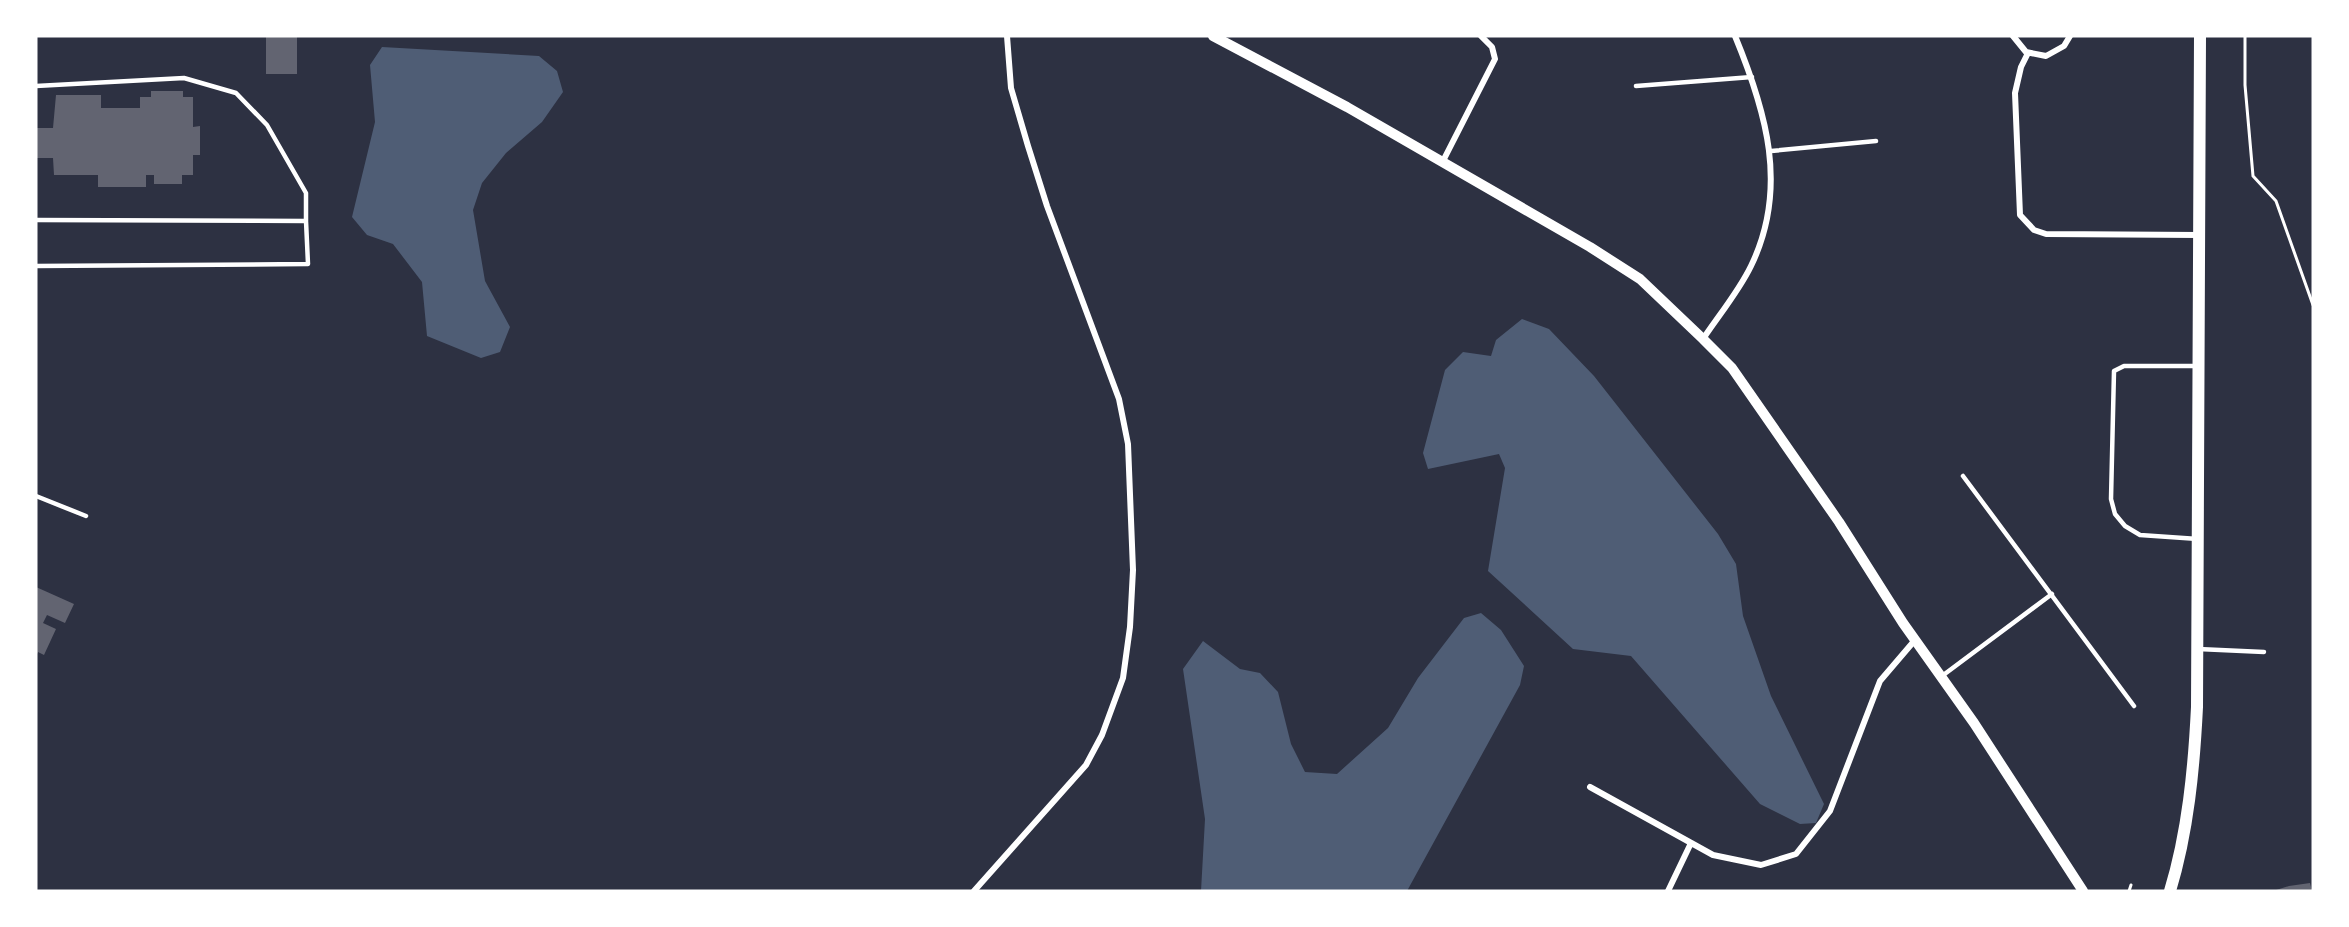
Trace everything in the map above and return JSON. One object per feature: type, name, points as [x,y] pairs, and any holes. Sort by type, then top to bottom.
[{"type":"main road","points":[[2170,891],[2184,830],[2195,755],[2199,539],[2200,36]]},
{"type":"street","points":[[974,891],[1086,765],[1102,735],[1123,678],[1134,570],[1128,444],[1119,399],[1047,206],[1028,146],[1011,88],[1007,36]]},
{"type":"street","points":[[1213,36],[1443,161],[1641,279],[1703,339],[1732,368],[1839,522],[2083,891]]},
{"type":"street","points":[[1443,161],[1495,59],[1492,47],[1481,36]]},
{"type":"street","points":[[1703,339],[1751,267],[1767,229],[1772,198],[1771,152],[1767,125],[1736,36]]},
{"type":"street","points":[[2013,36],[2018,45],[2028,53],[2046,56],[2056,53],[2070,36]]},
{"type":"street","points":[[2028,53],[2021,67],[2015,93],[2020,214],[2034,230],[2046,234],[2199,236]]},
{"type":"street","points":[[1590,787],[1713,855],[1761,865],[1796,854],[1830,812],[1880,681],[1915,640]]},
{"type":"street","points":[[1668,891],[1690,843]]},
{"type":"lane","points":[[1636,86],[1752,77]]},
{"type":"lane","points":[[36,86],[184,78],[236,93],[267,125],[306,193],[308,264],[36,266]]},
{"type":"lane","points":[[1771,152],[1876,141]]},
{"type":"lane","points":[[36,220],[306,221]]},
{"type":"lane","points":[[2198,366],[2124,366],[2114,371],[2111,499],[2120,521],[2132,532],[2148,538],[2199,539]]},
{"type":"lane","points":[[1963,476],[2134,706]]},
{"type":"lane","points":[[36,496],[86,516]]},
{"type":"lane","points":[[1942,676],[2052,594]]},
{"type":"lane","points":[[2198,649],[2264,652]]},
{"type":"path","points":[[2245,36],[2245,85],[2253,176],[2276,201],[2313,305]]},
{"type":"path","points":[[2129,891],[2131,885]]},
{"type":"water","points":[[382,47],[539,56],[557,71],[563,92],[542,122],[506,153],[482,183],[473,210],[485,281],[510,327],[500,352],[481,358],[427,336],[422,282],[393,244],[367,235],[352,217],[375,122],[370,65]]},
{"type":"water","points":[[1522,319],[1549,329],[1594,376],[1718,534],[1736,564],[1743,616],[1771,696],[1824,804],[1816,823],[1800,824],[1760,804],[1631,656],[1573,649],[1488,571],[1505,468],[1499,454],[1428,469],[1423,453],[1445,370],[1463,352],[1491,356],[1496,340]]},
{"type":"water","points":[[1481,613],[1501,630],[1524,666],[1520,685],[1407,891],[1201,891],[1205,819],[1183,669],[1203,641],[1240,669],[1260,673],[1278,692],[1291,744],[1305,772],[1337,774],[1388,728],[1418,678],[1464,618]]},
{"type":"building","points":[[266,36],[297,36],[297,74],[266,74]]},
{"type":"building","points":[[151,91],[183,91],[183,97],[193,97],[193,127],[200,126],[200,155],[193,155],[193,175],[182,175],[182,184],[154,184],[154,175],[146,175],[146,187],[98,187],[98,175],[54,175],[53,158],[36,158],[36,128],[53,128],[56,95],[101,95],[101,108],[140,108],[140,97],[151,97]]},
{"type":"building","points":[[36,587],[74,604],[65,623],[47,615],[43,623],[56,629],[44,655],[38,652],[36,656]]},
{"type":"building","points":[[2310,883],[2312,891],[2273,891],[2289,886]]}]
